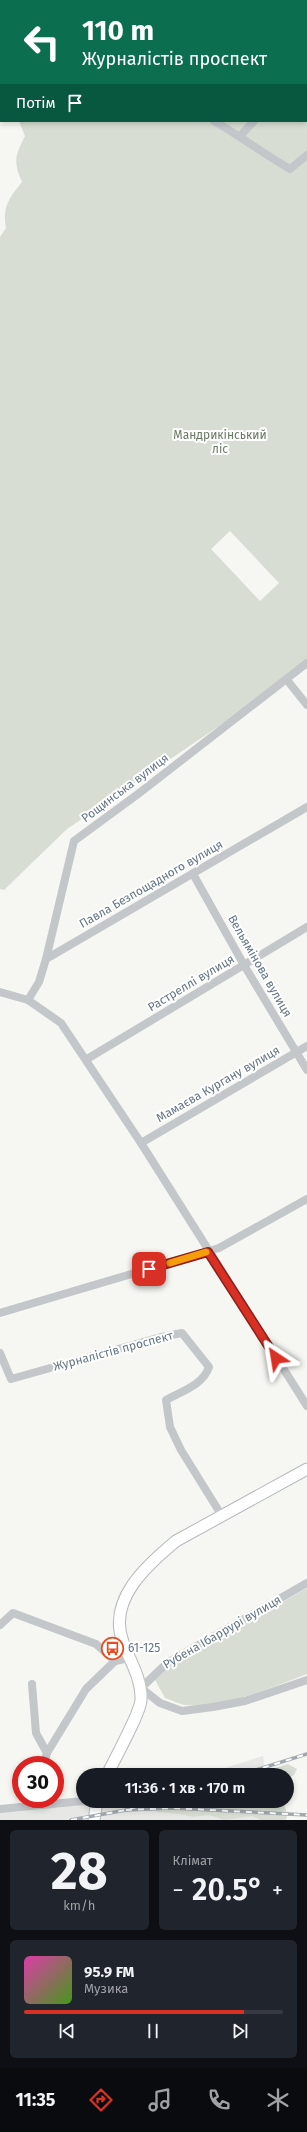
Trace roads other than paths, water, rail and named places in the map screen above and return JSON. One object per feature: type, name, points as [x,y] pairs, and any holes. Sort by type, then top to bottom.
[{"type":"main road","points":[[110,1768],[141,1702],[141,1688],[122,1640],[119,1624],[121,1608],[131,1588],[160,1554],[176,1541],[307,1468]]},
{"type":"main road","points":[[94,1820],[96,1808]]},
{"type":"street","points":[[216,122],[290,169],[307,155]]},
{"type":"street","points":[[240,136],[253,122]]},
{"type":"street","name":"Рощинська вулиця","points":[[46,960],[74,841],[287,680],[307,663]]},
{"type":"street","points":[[287,680],[307,705]]},
{"type":"street","name":"Павла Безпощадного вулиця","points":[[46,960],[307,807]]},
{"type":"street","name":"Вельямінова вулиця","points":[[193,874],[244,965],[307,1070]]},
{"type":"street","name":"Растреллі вулиця","points":[[87,1059],[307,927]]},
{"type":"street","points":[[28,1000],[39,982],[46,960]]},
{"type":"street","points":[[0,992],[28,1000],[61,1023],[87,1059],[141,1143],[208,1252],[307,1406]]},
{"type":"street","name":"Мамаєва Кургану вулиця","points":[[141,1143],[307,1046]]},
{"type":"street","points":[[0,1313],[219,1248],[307,1199]]},
{"type":"street","name":"Журналістів проспект","points":[[0,1353],[11,1379],[161,1337],[182,1333],[209,1367],[206,1375],[200,1382],[166,1400],[170,1427],[181,1450],[222,1516]]},
{"type":"street","name":"Рубена Ібаррурі вулиця","points":[[141,1688],[167,1663],[307,1583]]},
{"type":"street","points":[[0,1625],[13,1613],[96,1644],[115,1661]]},
{"type":"street","points":[[46,1756],[86,1689],[115,1661],[129,1658]]},
{"type":"street","points":[[141,1688],[160,1703],[182,1711],[213,1708],[245,1701],[307,1680]]},
{"type":"street","points":[[32,1684],[36,1733],[47,1753]]},
{"type":"street","points":[[64,1801],[76,1801]]},
{"type":"street","points":[[0,1809],[12,1807]]},
{"type":"railway","points":[[262,1768],[307,1754]]},
{"type":"railway","points":[[71,1820],[133,1808]]},
{"type":"railway","points":[[126,1810],[172,1808],[307,1815]]},
{"type":"place","name":"61-125","points":[[113,1648]]},
{"type":"park label","name":"Мандрикінський ліс","points":[[220,442]]}]
